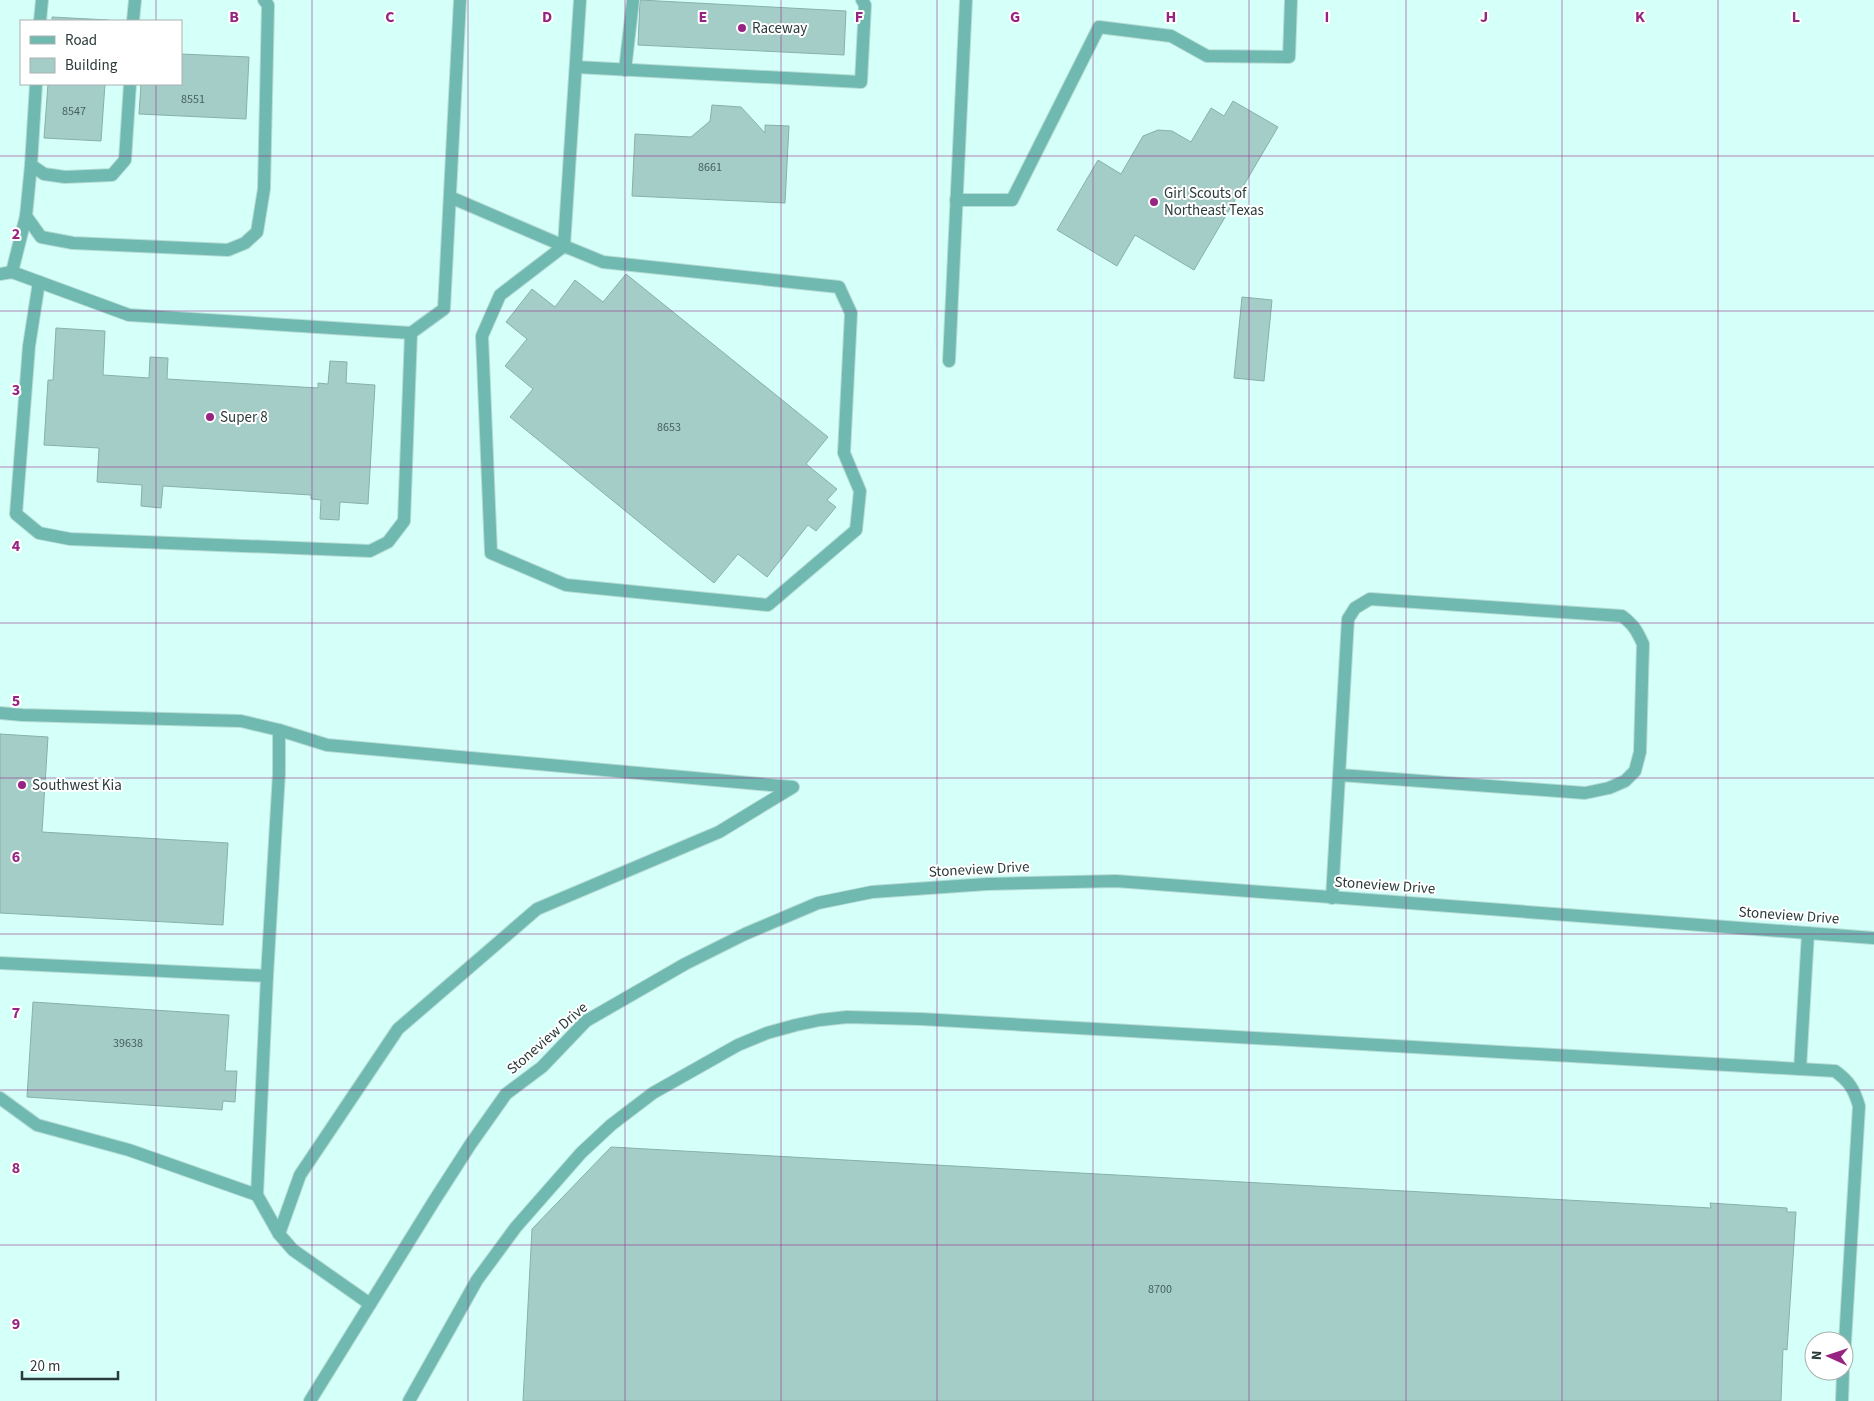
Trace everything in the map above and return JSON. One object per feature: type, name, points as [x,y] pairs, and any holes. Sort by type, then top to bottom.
[{"type":"street","points":[[40,20],[42,0]]},
{"type":"street","points":[[134,20],[135,0]]},
{"type":"street","points":[[26,216],[41,237],[72,243],[228,250],[246,243],[257,232],[264,189],[268,5],[264,0]]},
{"type":"street","points":[[36,85],[26,216],[6,273],[39,282],[129,316],[411,333],[444,309],[460,0]]},
{"type":"street","points":[[450,197],[564,246],[603,262],[839,288],[851,313],[844,453],[860,491],[856,530],[768,604],[566,585],[491,553],[482,336],[500,295],[564,246],[580,0]]},
{"type":"street","points":[[625,70],[633,0]]},
{"type":"street","points":[[576,67],[861,82],[865,5],[862,0]]},
{"type":"street","points":[[949,361],[966,0]]},
{"type":"street","points":[[956,200],[1012,200],[1099,28],[1171,36],[1207,56],[1289,57],[1291,0]]},
{"type":"street","points":[[31,165],[44,174],[65,177],[112,175],[125,160],[130,85]]},
{"type":"street","points":[[39,282],[29,346],[16,514],[38,533],[70,539],[370,551],[388,542],[404,521],[411,333]]},
{"type":"street","points":[[1332,898],[1348,619],[1354,608],[1370,599],[1622,616],[1634,624],[1639,633],[1643,644],[1640,752],[1635,771],[1625,781],[1608,788],[1585,793],[1340,775]]},
{"type":"street","points":[[0,713],[241,721],[279,730],[327,745],[793,787],[719,832],[537,909],[398,1029],[300,1175],[279,1234]]},
{"type":"street","points":[[279,730],[279,773],[257,1195],[279,1234],[293,1250],[370,1304]]},
{"type":"street","name":"Stoneview Drive","points":[[310,1401],[470,1145],[506,1094],[542,1067],[586,1021],[685,964],[745,934],[818,903],[872,892],[987,884],[1116,880],[1874,938]]},
{"type":"street","points":[[1800,1070],[1808,933]]},
{"type":"street","points":[[0,964],[267,976]]},
{"type":"street","points":[[409,1401],[477,1280],[516,1227],[581,1153],[611,1125],[653,1093],[738,1045],[767,1033],[796,1025],[847,1017],[921,1019],[1835,1071],[1846,1079],[1854,1090],[1859,1106],[1846,1331]]},
{"type":"street","points":[[0,1098],[37,1125],[129,1150],[257,1195]]},
{"type":"street","points":[[1842,1401],[1843,1381]]},
{"type":"building","name":"Raceway","points":[[640,0],[846,11],[844,55],[638,45]]},
{"type":"building","points":[[52,17],[108,20],[52,20]]},
{"type":"building","points":[[182,54],[249,57],[246,119],[139,114],[141,85],[182,85]]},
{"type":"building","points":[[48,85],[105,85],[101,141],[44,138]]},
{"type":"building","name":"Girl Scouts of Northeast Texas","points":[[1233,101],[1278,127],[1194,270],[1135,235],[1117,266],[1057,230],[1098,160],[1121,174],[1143,136],[1158,130],[1172,131],[1191,142],[1211,108],[1224,116]]},
{"type":"building","points":[[712,105],[741,107],[765,133],[765,125],[789,126],[785,203],[632,196],[635,134],[691,137],[710,121]]},
{"type":"building","points":[[626,274],[828,437],[806,464],[837,489],[827,500],[836,507],[816,531],[808,525],[767,577],[738,554],[714,583],[510,417],[533,389],[505,366],[527,339],[506,322],[532,289],[555,307],[575,280],[603,302]]},
{"type":"building","points":[[1242,297],[1272,300],[1264,381],[1234,378]]},
{"type":"building","name":"Super 8","points":[[56,328],[105,331],[103,375],[149,378],[150,357],[168,358],[167,379],[318,388],[318,383],[328,384],[330,361],[347,362],[346,383],[375,385],[368,504],[340,502],[339,520],[320,519],[321,500],[311,499],[311,495],[163,486],[161,508],[141,506],[142,485],[97,482],[99,448],[44,445],[48,380],[53,380]]},
{"type":"building","name":"Southwest Kia","points":[[0,734],[48,737],[42,832],[228,843],[223,925],[0,913]]},
{"type":"building","points":[[33,1002],[229,1015],[225,1071],[237,1071],[235,1102],[223,1101],[222,1110],[27,1097]]},
{"type":"building","points":[[611,1147],[1711,1208],[1710,1203],[1787,1208],[1787,1212],[1796,1212],[1787,1350],[1783,1349],[1781,1401],[523,1401],[532,1229]]},
{"type":"place","name":"Raceway","points":[[742,28]]},
{"type":"place","name":"Girl Scouts of Northeast Texas","points":[[1154,202]]},
{"type":"place","name":"Super 8","points":[[210,417]]},
{"type":"place","name":"Southwest Kia","points":[[22,785]]}]
